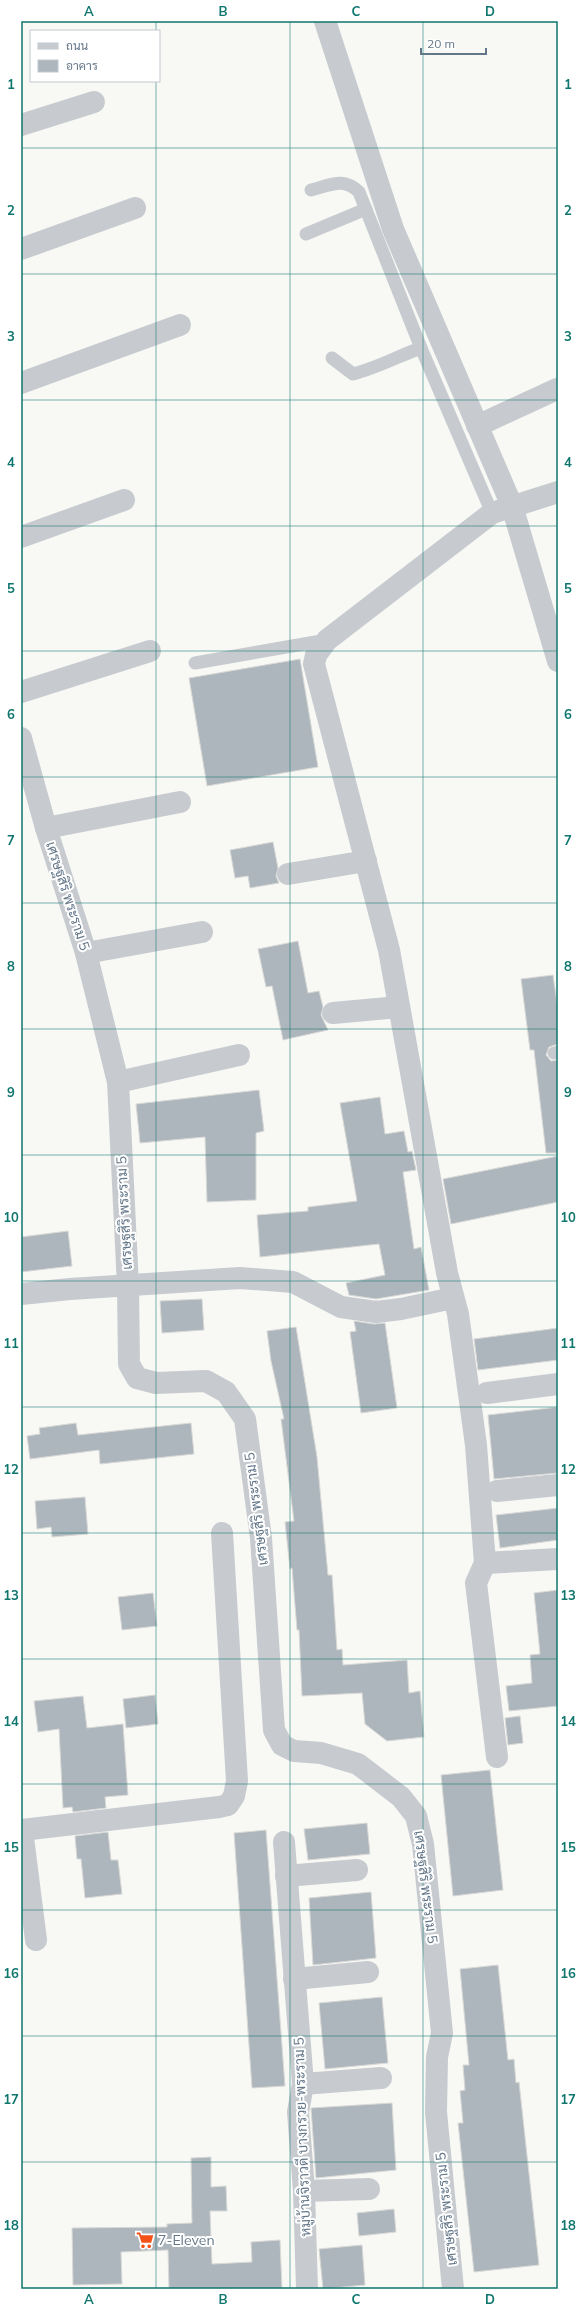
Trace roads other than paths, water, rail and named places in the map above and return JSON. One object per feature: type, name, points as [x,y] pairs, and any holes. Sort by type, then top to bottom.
[{"type":"street","points":[[325,21],[393,229],[477,426],[502,509],[558,661]]},
{"type":"street","points":[[21,125],[94,102]]},
{"type":"street","points":[[21,249],[135,208]]},
{"type":"street","points":[[21,383],[180,325]]},
{"type":"street","points":[[477,426],[557,389]]},
{"type":"street","points":[[497,1757],[476,1583],[485,1563],[476,1445],[458,1314],[453,1298],[389,950],[315,671],[316,655],[327,640],[502,509],[558,492]]},
{"type":"street","points":[[21,537],[124,500]]},
{"type":"street","points":[[21,692],[150,651]]},
{"type":"street","points":[[21,698],[21,705]]},
{"type":"street","name":"เศรษฐสิริ พระราม 5","points":[[21,738],[46,828],[86,953],[118,1082],[128,1286],[128,1364],[137,1378],[156,1383],[206,1382],[226,1392],[245,1419],[261,1538],[274,1730],[282,1745],[294,1751],[321,1753],[358,1764],[401,1797],[416,1816],[422,1844],[442,2033],[437,2057],[436,2112],[453,2289]]},
{"type":"street","points":[[46,828],[180,802]]},
{"type":"street","points":[[288,874],[366,861]]},
{"type":"street","points":[[86,953],[202,932]]},
{"type":"street","points":[[332,1013],[399,1007]]},
{"type":"street","points":[[118,1082],[239,1055]]},
{"type":"street","points":[[21,1294],[240,1278],[293,1282],[341,1307],[376,1312],[401,1309],[453,1298]]},
{"type":"street","points":[[486,1393],[558,1384]]},
{"type":"street","points":[[497,1491],[558,1485]]},
{"type":"street","points":[[36,1940],[21,1828],[228,1805],[234,1796],[237,1781],[222,1533]]},
{"type":"street","points":[[485,1563],[558,1559]]},
{"type":"street","name":"หมู่บ้านจิราวดี บางกรวย-พระราม 5","points":[[284,1842],[303,2084],[298,2112],[304,2191],[306,2289]]},
{"type":"street","points":[[286,1876],[357,1870]]},
{"type":"street","points":[[294,1979],[368,1972]]},
{"type":"street","points":[[303,2084],[381,2078]]},
{"type":"street","points":[[304,2191],[370,2189]]},
{"type":"lane","points":[[311,190],[341,182],[350,184],[359,192],[421,348],[502,509]]},
{"type":"lane","points":[[306,234],[366,209]]},
{"type":"lane","points":[[332,358],[353,374],[421,348]]},
{"type":"lane","points":[[195,663],[327,640]]},
{"type":"place","name":"7-Eleven","points":[[145,2240]]}]
